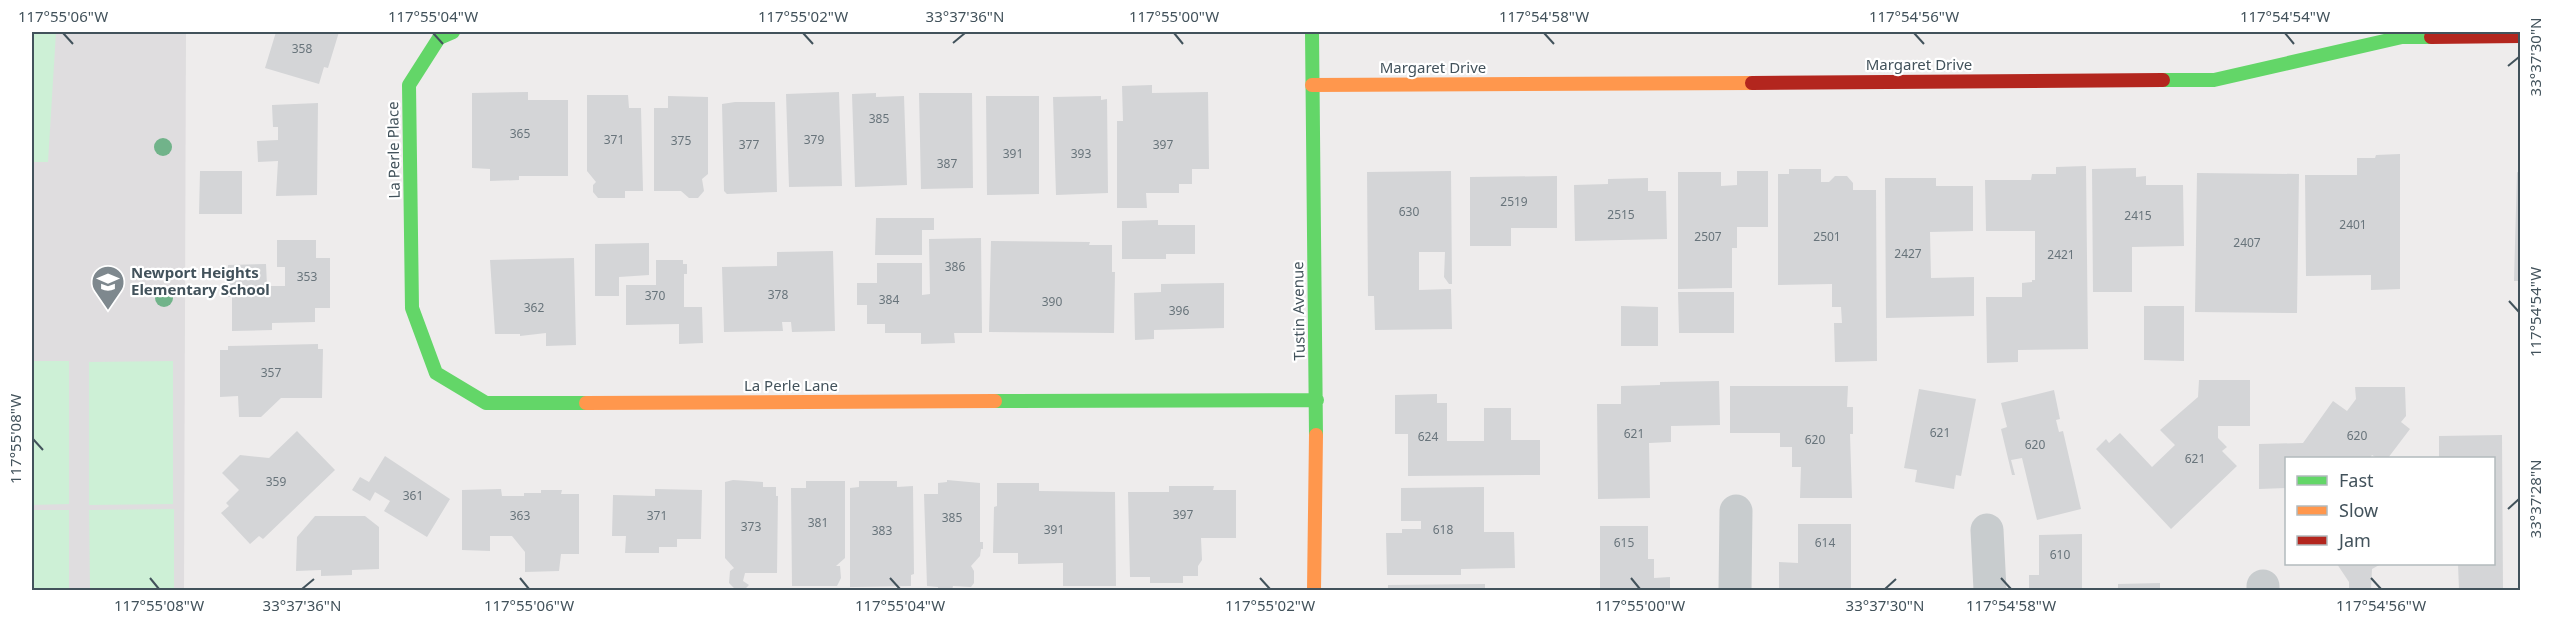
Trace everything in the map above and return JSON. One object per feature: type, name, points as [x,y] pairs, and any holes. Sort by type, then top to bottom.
[{"type":"street","name":"La Perle Place","points":[[412,214],[409,85],[439,38],[453,32]]},
{"type":"street","name":"Tustin Avenue","points":[[1312,32],[1317,400],[1314,591]]},
{"type":"street","name":"Margaret Drive","points":[[1312,85],[2214,80],[2402,37],[2520,36]]},
{"type":"street","name":"La Perle Lane","points":[[412,214],[412,308],[436,373],[486,403],[1317,400]]},
{"type":"street","points":[[1735,591],[1736,511]]},
{"type":"street","points":[[1987,530],[1990,591]]},
{"type":"shaded area","name":"Newport Heights Elementary School","points":[[32,32],[186,32],[184,590],[32,590]]},
{"type":"green space","points":[[32,32],[56,32],[48,162],[32,162]]},
{"type":"green space","points":[[32,361],[69,361],[69,504],[32,505]]},
{"type":"green space","points":[[173,361],[173,504],[89,505],[89,362]]},
{"type":"green space","points":[[174,509],[174,590],[90,590],[89,510]]},
{"type":"green space","points":[[32,510],[69,510],[69,590],[32,590]]},
{"type":"building","points":[[276,32],[339,32],[328,68],[324,67],[319,84],[265,68]]},
{"type":"building","points":[[1152,85],[1152,93],[1208,92],[1209,169],[1192,169],[1192,184],[1179,184],[1179,193],[1146,193],[1147,208],[1117,208],[1117,121],[1123,121],[1122,86]]},
{"type":"building","points":[[528,92],[528,100],[568,100],[568,176],[519,176],[519,180],[490,181],[490,169],[472,168],[472,93]]},
{"type":"building","points":[[839,92],[842,186],[789,187],[786,94]]},
{"type":"building","points":[[876,93],[876,97],[904,96],[907,185],[855,187],[852,94]]},
{"type":"building","points":[[919,93],[972,93],[973,188],[921,189]]},
{"type":"building","points":[[587,95],[628,95],[629,108],[641,108],[643,191],[625,191],[625,198],[598,198],[593,192],[593,185],[596,182],[587,171]]},
{"type":"building","points":[[668,96],[708,97],[708,174],[702,179],[704,191],[698,198],[689,198],[681,191],[654,191],[654,108],[668,108]]},
{"type":"building","points":[[986,96],[1039,96],[1039,194],[987,195]]},
{"type":"building","points":[[1101,96],[1101,100],[1107,99],[1108,193],[1056,195],[1053,97]]},
{"type":"building","points":[[775,102],[777,192],[727,194],[724,191],[722,104]]},
{"type":"building","points":[[318,103],[317,195],[276,196],[278,161],[258,162],[257,141],[278,140],[278,127],[273,127],[272,105]]},
{"type":"building","points":[[2400,154],[2400,289],[2371,290],[2371,275],[2306,276],[2305,175],[2357,175],[2357,158]]},
{"type":"building","points":[[2086,166],[2088,349],[2018,350],[2018,362],[1987,363],[1986,297],[2022,297],[2022,283],[2035,280],[2035,231],[1986,231],[1985,180],[2031,180],[2032,174],[2056,174],[2056,167]]},
{"type":"building","points":[[2136,168],[2136,177],[2146,176],[2146,185],[2183,185],[2184,246],[2132,247],[2132,292],[2093,292],[2092,169]]},
{"type":"building","points":[[1789,169],[1821,169],[1821,182],[1829,182],[1835,176],[1847,176],[1853,183],[1853,190],[1876,190],[1877,361],[1835,362],[1834,323],[1842,323],[1841,307],[1832,307],[1832,284],[1778,285],[1778,174],[1789,174]]},
{"type":"building","points":[[200,171],[242,171],[242,214],[199,214]]},
{"type":"building","points":[[1451,171],[1452,284],[1449,284],[1444,277],[1445,252],[1419,252],[1419,290],[1451,289],[1452,329],[1375,330],[1374,296],[1368,296],[1367,172]]},
{"type":"building","points":[[1737,171],[1768,171],[1768,227],[1737,227],[1737,248],[1732,248],[1732,288],[1678,289],[1678,172],[1721,172],[1721,186],[1737,185]]},
{"type":"building","points":[[2517,172],[2520,173],[2520,281],[2514,281]]},
{"type":"building","points":[[2197,173],[2299,174],[2297,313],[2195,312]]},
{"type":"building","points":[[1557,176],[1557,228],[1511,228],[1511,246],[1470,246],[1470,177]]},
{"type":"building","points":[[1648,178],[1648,191],[1666,191],[1667,239],[1575,241],[1574,185],[1608,184],[1608,179]]},
{"type":"building","points":[[1885,178],[1936,178],[1936,186],[1973,186],[1973,231],[1930,232],[1931,278],[1974,277],[1974,316],[1886,318]]},
{"type":"building","points":[[876,218],[934,218],[934,230],[922,230],[922,255],[875,255]]},
{"type":"building","points":[[1158,220],[1158,225],[1195,225],[1195,254],[1166,254],[1166,259],[1122,259],[1122,221]]},
{"type":"building","points":[[981,238],[982,333],[954,333],[955,343],[921,344],[921,333],[885,333],[885,324],[867,324],[867,305],[857,305],[857,283],[877,283],[877,263],[922,263],[922,295],[930,294],[929,239]]},
{"type":"building","points":[[277,240],[316,240],[316,258],[330,258],[330,308],[315,308],[315,322],[272,323],[272,330],[232,331],[232,297],[228,297],[228,265],[266,264],[267,286],[285,286],[285,267],[277,267]]},
{"type":"building","points":[[991,241],[1090,242],[1089,245],[1112,245],[1112,272],[1115,272],[1114,333],[989,332]]},
{"type":"building","points":[[649,243],[649,275],[619,277],[619,296],[595,296],[595,244]]},
{"type":"building","points":[[833,251],[835,331],[792,332],[791,322],[782,322],[783,331],[724,332],[722,267],[777,266],[777,252]]},
{"type":"building","points":[[574,258],[576,345],[546,346],[546,333],[520,336],[520,334],[495,334],[490,260]]},
{"type":"building","points":[[656,260],[683,260],[683,264],[687,264],[687,274],[684,274],[684,307],[702,307],[703,343],[679,344],[679,324],[626,325],[626,285],[656,285]]},
{"type":"building","points":[[1224,283],[1224,328],[1154,330],[1154,339],[1135,340],[1134,293],[1161,292],[1161,284]]},
{"type":"building","points":[[1678,292],[1734,292],[1734,333],[1679,333]]},
{"type":"building","points":[[1621,306],[1658,307],[1658,346],[1621,346]]},
{"type":"building","points":[[2144,306],[2184,306],[2184,361],[2144,360]]},
{"type":"building","points":[[318,344],[318,349],[323,349],[322,398],[281,398],[261,417],[239,417],[238,396],[220,397],[220,350],[228,350],[228,346]]},
{"type":"building","points":[[2199,380],[2250,380],[2250,426],[2218,426],[2218,438],[2227,447],[2222,451],[2237,466],[2171,529],[2096,449],[2106,439],[2109,443],[2120,433],[2152,467],[2175,445],[2160,430],[2198,397]]},
{"type":"building","points":[[1719,381],[1720,425],[1671,426],[1671,442],[1649,443],[1650,498],[1598,499],[1597,404],[1621,404],[1621,386],[1660,385],[1660,382]]},
{"type":"building","points":[[1730,386],[1848,386],[1847,407],[1853,407],[1853,434],[1850,434],[1852,498],[1800,498],[1801,467],[1792,467],[1792,447],[1780,447],[1780,433],[1730,433]]},
{"type":"building","points":[[2355,387],[2405,387],[2406,416],[2401,422],[2410,429],[2389,457],[2372,455],[2371,457],[2285,457],[2285,488],[2259,489],[2259,444],[2303,443],[2333,401],[2347,411],[2356,399]]},
{"type":"building","points":[[1919,389],[1976,399],[1961,476],[1956,475],[1954,489],[1915,482],[1917,470],[1904,468]]},
{"type":"building","points":[[2054,390],[2060,419],[2056,420],[2059,432],[2063,431],[2081,509],[2037,520],[2022,458],[2011,460],[2015,475],[2012,475],[2001,429],[2007,427],[2001,403]]},
{"type":"building","points":[[1437,394],[1437,403],[1447,403],[1447,441],[1484,441],[1484,408],[1511,408],[1511,440],[1540,440],[1540,475],[1408,476],[1408,434],[1395,434],[1395,395]]},
{"type":"building","points":[[297,431],[335,470],[263,539],[259,536],[250,544],[221,513],[229,506],[226,503],[239,490],[222,473],[240,455],[269,458]]},
{"type":"building","points":[[2502,435],[2503,590],[2459,590],[2458,565],[2495,565],[2495,457],[2439,457],[2439,436]]},
{"type":"building","points":[[385,456],[450,499],[427,537],[384,511],[390,501],[375,492],[370,501],[352,490],[360,477],[369,482]]},
{"type":"building","points":[[733,480],[763,482],[763,487],[776,487],[776,496],[778,496],[777,573],[745,573],[743,581],[749,585],[746,588],[734,588],[729,583],[730,571],[734,568],[725,558],[725,482]]},
{"type":"building","points":[[947,480],[980,483],[980,542],[983,542],[983,549],[971,566],[974,571],[974,583],[971,587],[953,586],[952,590],[938,590],[938,587],[927,586],[924,494],[938,494],[938,483],[947,482]]},
{"type":"building","points":[[806,481],[845,481],[845,558],[836,566],[840,566],[841,578],[837,586],[792,586],[791,488],[806,488]]},
{"type":"building","points":[[859,481],[897,481],[897,487],[913,486],[914,574],[911,575],[911,586],[850,587],[850,488],[859,487]]},
{"type":"building","points":[[997,483],[1039,483],[1039,491],[1115,492],[1116,586],[1063,586],[1063,563],[1018,564],[1018,553],[993,553]]},
{"type":"building","points":[[1169,486],[1214,486],[1213,490],[1236,490],[1236,538],[1201,538],[1202,560],[1198,566],[1198,576],[1183,576],[1183,583],[1150,583],[1150,577],[1130,577],[1128,492],[1169,492]]},
{"type":"building","points":[[1484,487],[1484,532],[1514,532],[1515,568],[1461,569],[1461,575],[1387,575],[1386,533],[1402,533],[1402,529],[1421,529],[1421,521],[1401,521],[1401,488]]},
{"type":"building","points":[[501,489],[502,496],[524,496],[524,493],[541,493],[541,490],[562,490],[561,494],[579,494],[579,554],[561,554],[559,571],[525,572],[525,552],[512,536],[490,536],[490,551],[462,550],[462,490]]},
{"type":"building","points":[[655,489],[702,490],[701,539],[677,539],[677,547],[659,547],[659,553],[625,553],[626,536],[612,536],[613,495],[655,496]]},
{"type":"building","points":[[315,516],[365,516],[379,527],[379,569],[352,570],[352,575],[321,576],[321,570],[296,571],[297,537]]},
{"type":"building","points":[[1798,524],[1851,524],[1851,590],[1779,590],[1779,562],[1798,563]]},
{"type":"building","points":[[1600,526],[1648,526],[1648,559],[1654,559],[1654,578],[1670,577],[1670,590],[1600,590]]},
{"type":"building","points":[[2082,534],[2082,590],[2029,590],[2029,575],[2039,575],[2039,535]]},
{"type":"building","points":[[2338,565],[2379,565],[2372,569],[2371,590],[2349,590],[2349,582]]},
{"type":"building","points":[[2160,583],[2160,590],[2118,590],[2118,584]]},
{"type":"building","points":[[1485,584],[1485,590],[1388,590],[1388,585]]},
{"type":"traffic: fast","points":[[453,32],[439,38],[409,85],[412,308],[436,373],[486,403],[586,403]]},
{"type":"traffic: fast","points":[[1312,32],[1316,435]]},
{"type":"traffic: fast","points":[[2163,80],[2214,80],[2402,37],[2431,37]]},
{"type":"traffic: fast","points":[[995,401],[1317,400]]},
{"type":"traffic: slow","points":[[1312,85],[1752,83]]},
{"type":"traffic: slow","points":[[586,403],[995,401]]},
{"type":"traffic: slow","points":[[1314,590],[1316,435]]},
{"type":"traffic: jam","points":[[2431,37],[2520,36]]},
{"type":"traffic: jam","points":[[1752,83],[2163,80]]},
{"type":"place","name":"Newport Heights Elementary School","points":[[108,311]]}]
